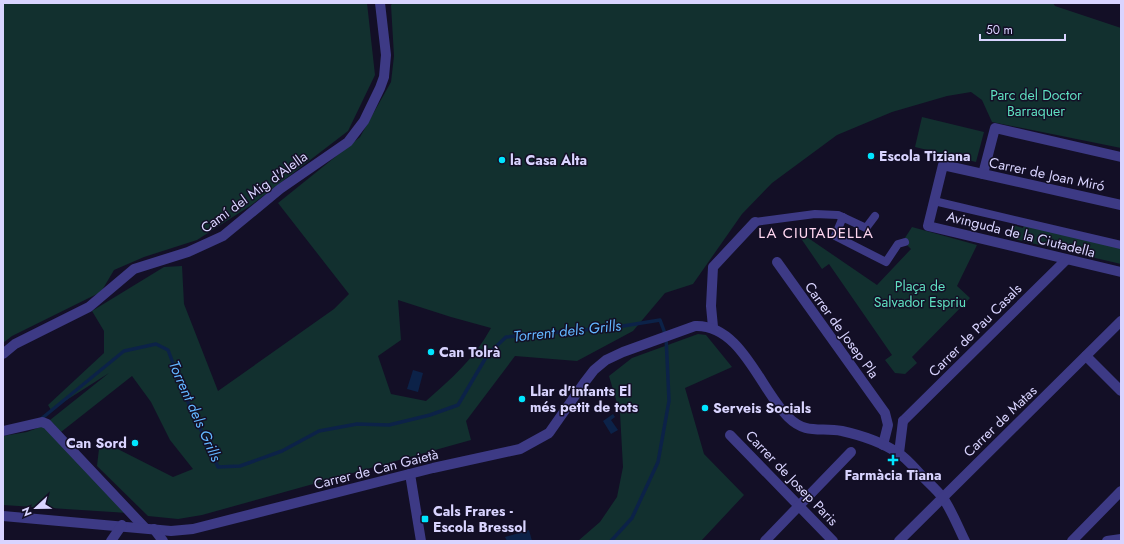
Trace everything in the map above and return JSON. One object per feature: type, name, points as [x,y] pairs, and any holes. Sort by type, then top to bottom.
[{"type":"street","name":"Camí del Mig d'Alella","points":[[3,354],[15,344],[89,307],[134,268],[188,252],[223,236],[280,189],[348,142],[364,121],[378,95],[384,77],[386,55],[380,3]]},
{"type":"street","points":[[983,174],[995,128],[1121,157]]},
{"type":"street","name":"Carrer de Joan Miró","points":[[943,165],[1121,205]]},
{"type":"street","name":"Avinguda de la Ciutadella","points":[[943,165],[928,226],[1121,272]]},
{"type":"street","points":[[934,201],[1121,245]]},
{"type":"street","points":[[875,216],[866,228],[838,215],[815,214],[755,222],[713,267],[711,306],[712,327],[724,334],[739,348],[787,416],[793,421],[808,430],[841,431],[883,445],[899,453],[943,497],[965,541]]},
{"type":"street","points":[[843,217],[835,236],[886,262],[898,244],[905,242]]},
{"type":"street","name":"Carrer de Pau Casals","points":[[883,445],[892,443],[902,428],[1066,260]]},
{"type":"street","name":"Carrer de Josep Pla","points":[[777,262],[884,414],[888,425]]},
{"type":"street","name":"Carrer de Matas","points":[[899,541],[1121,321]]},
{"type":"street","name":"Carrer de Can Gaietà","points":[[3,516],[122,525],[171,531],[193,529],[410,474],[520,449],[549,433],[589,377],[606,360],[623,352],[695,326],[712,327]]},
{"type":"street","points":[[1086,356],[1121,391]]},
{"type":"street","points":[[884,414],[902,428]]},
{"type":"street","points":[[3,431],[42,422],[47,424],[163,541]]},
{"type":"street","points":[[883,445],[888,425],[891,427],[902,428]]},
{"type":"street","points":[[899,453],[902,428]]},
{"type":"street","name":"Carrer de Josep Paris","points":[[730,435],[833,541]]},
{"type":"street","points":[[765,541],[851,452]]},
{"type":"street","points":[[410,474],[421,541]]},
{"type":"street","points":[[1072,541],[1121,491]]},
{"type":"street","points":[[111,541],[122,525]]},
{"type":"street","points":[[1107,541],[1121,539]]},
{"type":"green space","points":[[3,3],[367,3],[375,75],[348,131],[250,206],[197,240],[144,257],[114,270],[101,292],[12,336],[3,343]]},
{"type":"green space","name":"Parc del Doctor Barraquer","points":[[393,3],[1053,3],[1055,6],[1121,28],[1121,148],[992,122],[982,100],[971,92],[947,96],[892,112],[837,135],[772,183],[742,214],[693,284],[665,293],[633,331],[577,361],[515,356],[466,421],[471,440],[202,515],[178,519],[148,516],[97,466],[100,440],[173,477],[193,469],[170,440],[151,402],[132,376],[61,432],[50,420],[109,373],[51,410],[48,405],[104,353],[104,331],[92,311],[164,267],[182,266],[184,304],[218,391],[334,309],[349,294],[278,203],[360,137],[391,82],[394,56],[391,5]],"holes":[[[398,300],[491,328],[485,339],[470,358],[426,401],[391,394],[378,356],[401,340]]]},
{"type":"green space","points":[[922,117],[984,132],[976,162],[915,147]]},
{"type":"green space","points":[[1013,225],[1023,228],[1024,225],[1121,248],[1121,264],[1010,238]]},
{"type":"green space","name":"Plaça de Salvador Espriu","points":[[912,227],[977,245],[957,286],[970,298],[912,357],[917,363],[905,374],[895,373],[885,360],[892,355],[829,264],[822,269],[800,237],[798,231],[877,285],[911,249],[903,241]]},
{"type":"green space","points":[[698,334],[706,335],[732,367],[685,388],[704,454],[744,495],[701,541],[578,541],[600,522],[617,497],[623,467],[620,413],[609,376],[632,358]]},
{"type":"green space","points":[[43,426],[128,513],[3,505],[3,436],[27,432]]},
{"type":"water","points":[[413,370],[423,373],[418,392],[407,389]]},
{"type":"water","points":[[613,414],[615,417],[611,420],[618,430],[611,434],[603,421]]},
{"type":"water","points":[[529,530],[532,541],[507,541],[505,537]]},
{"type":"waterway","name":"Torrent dels Grills","points":[[41,419],[124,351],[156,344],[168,350],[187,400],[218,467],[240,466],[282,451],[319,431],[357,424],[389,425],[430,415],[458,405],[488,354],[506,337],[617,327],[660,320],[666,336],[669,401],[658,462],[632,518],[611,541]]},
{"type":"place","name":"Escola Tiziana","points":[[871,156]]},
{"type":"place","name":"la Casa Alta","points":[[502,160]]},
{"type":"place","name":"Can Tolrà","points":[[431,352]]},
{"type":"place","name":"Llar d'infants El més petit de tots","points":[[522,399]]},
{"type":"place","name":"Serveis Socials","points":[[705,408]]},
{"type":"place","name":"Can Sord","points":[[135,443]]},
{"type":"place","name":"Farmàcia Tiana","points":[[893,460]]},
{"type":"place","name":"Cals Frares - Escola Bressol","points":[[425,519]]},
{"type":"district","name":"LA CIUTADELLA","points":[[816,233]]}]
